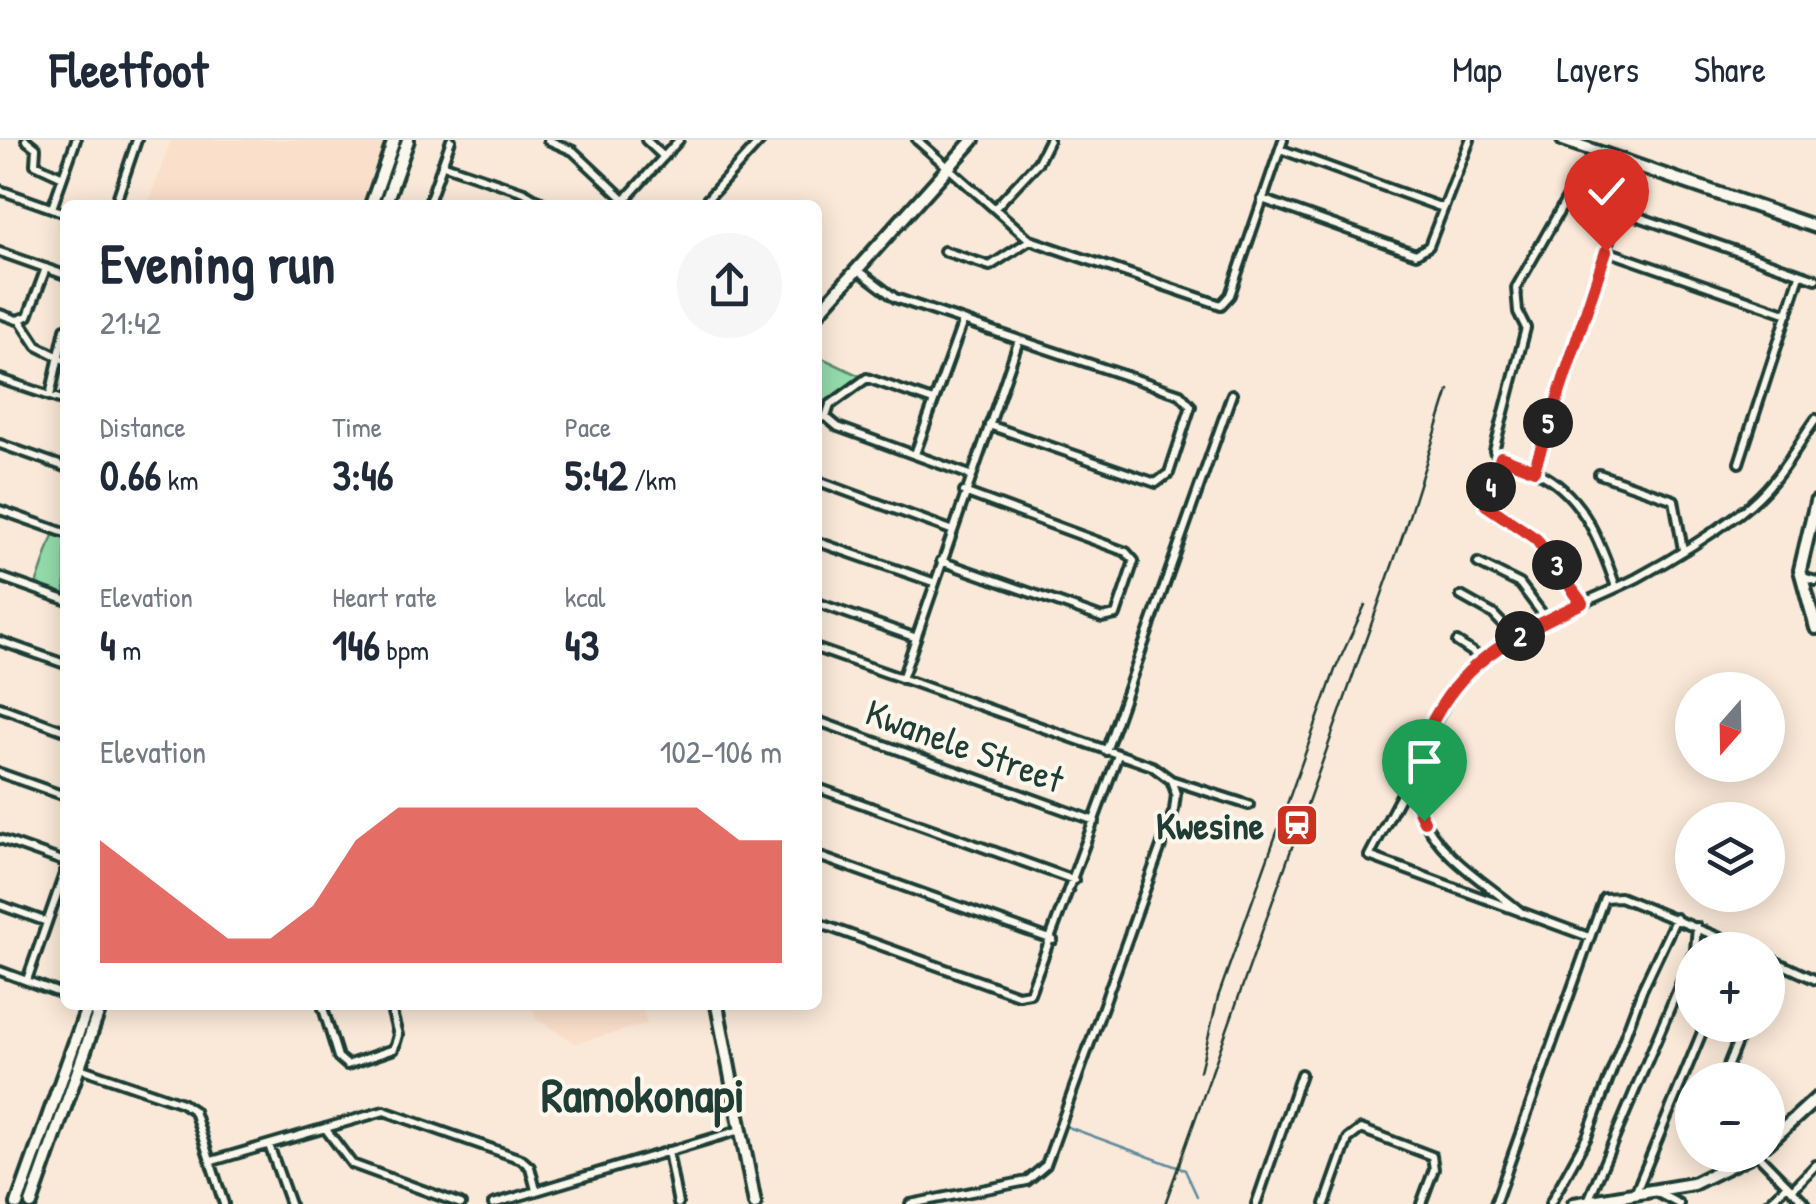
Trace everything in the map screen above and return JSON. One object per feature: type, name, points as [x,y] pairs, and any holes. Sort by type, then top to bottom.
[{"type":"street","points":[[26,140],[36,148]]},
{"type":"street","points":[[52,208],[76,140]]},
{"type":"street","points":[[117,200],[138,140]]},
{"type":"street","points":[[373,200],[394,140]]},
{"type":"street","points":[[387,200],[408,140]]},
{"type":"street","points":[[430,200],[451,140]]},
{"type":"street","points":[[548,140],[574,152],[621,200]]},
{"type":"street","points":[[646,140],[664,157]]},
{"type":"street","points":[[625,200],[679,140]]},
{"type":"street","points":[[707,200],[761,140]]},
{"type":"street","points":[[917,140],[1030,240],[1221,305],[1230,295],[1283,140]]},
{"type":"street","points":[[822,309],[973,140]]},
{"type":"street","points":[[995,208],[1038,162],[1049,140]]},
{"type":"street","points":[[1262,199],[1416,254],[1429,246],[1470,140]]},
{"type":"street","points":[[1563,140],[1816,224]]},
{"type":"street","points":[[44,141],[36,148],[35,164],[63,177]]},
{"type":"street","points":[[1280,149],[1444,208]]},
{"type":"street","points":[[442,164],[538,200]]},
{"type":"street","points":[[0,190],[60,211]]},
{"type":"street","points":[[1616,587],[1597,535],[1582,511],[1552,480],[1501,457],[1494,446],[1526,328],[1516,301],[1520,280],[1571,195],[1816,280]]},
{"type":"street","points":[[1534,470],[1619,210]]},
{"type":"street","points":[[944,251],[990,266],[1030,240]]},
{"type":"street","points":[[1606,251],[1788,314]]},
{"type":"street","points":[[0,252],[60,273]]},
{"type":"street","points":[[20,320],[32,312],[46,268]]},
{"type":"street","points":[[857,270],[888,294],[1180,394],[1190,402],[1190,413],[1169,473],[1156,483],[989,425]]},
{"type":"street","points":[[1738,463],[1800,275]]},
{"type":"street","points":[[0,314],[20,320],[37,346],[60,358]]},
{"type":"street","points":[[915,454],[962,321]]},
{"type":"street","points":[[902,679],[1019,340]]},
{"type":"street","points":[[50,396],[60,365]]},
{"type":"street","points":[[933,401],[867,378],[830,405],[822,417],[838,427],[970,475]]},
{"type":"street","points":[[0,379],[60,399]]},
{"type":"street","points":[[1106,751],[1232,394]]},
{"type":"street","points":[[1589,937],[1369,856],[1450,698],[1483,659],[1547,620],[1683,550],[1769,488],[1786,470],[1816,419]]},
{"type":"street","points":[[0,444],[60,464]]},
{"type":"street","points":[[1501,457],[1486,507],[1536,539],[1582,603]]},
{"type":"street","points":[[1599,474],[1674,500],[1683,550]]},
{"type":"street","points":[[822,482],[952,530]]},
{"type":"street","points":[[940,561],[1102,618],[1116,615],[1133,571],[1134,561],[1126,552],[964,492]]},
{"type":"street","points":[[1815,509],[1801,577],[1816,628]]},
{"type":"street","points":[[0,510],[60,531]]},
{"type":"street","points":[[822,543],[933,582]]},
{"type":"street","points":[[1478,563],[1520,584],[1547,620]]},
{"type":"street","points":[[0,577],[60,598]]},
{"type":"street","points":[[1801,577],[1816,581]]},
{"type":"street","points":[[1462,596],[1488,610],[1516,638]]},
{"type":"street","points":[[822,604],[914,637]]},
{"type":"street","points":[[0,641],[60,662]]},
{"type":"street","points":[[1457,642],[1483,659]]},
{"type":"street","points":[[822,650],[1160,770],[1171,780],[1249,805]]},
{"type":"street","points":[[0,707],[60,728]]},
{"type":"street","name":"Kwanele Street","points":[[822,722],[1094,821]]},
{"type":"street","points":[[822,924],[1022,996],[1034,989],[1054,940],[1118,755]]},
{"type":"street","points":[[0,773],[60,794]]},
{"type":"street","points":[[1412,774],[1414,799],[1424,821],[1470,877],[1522,914]]},
{"type":"street","points":[[910,1204],[1027,1181],[1050,1156],[1174,810],[1176,794],[1171,780]]},
{"type":"street","points":[[822,789],[1074,880]]},
{"type":"street","points":[[0,839],[60,860]]},
{"type":"street","points":[[822,857],[1054,940]]},
{"type":"street","points":[[27,980],[60,884]]},
{"type":"street","points":[[1496,1204],[1599,906],[1608,896],[1707,932]]},
{"type":"street","points":[[0,906],[47,922]]},
{"type":"street","points":[[1550,1204],[1587,1136],[1642,990],[1676,918]]},
{"type":"street","points":[[1696,932],[1697,927]]},
{"type":"street","points":[[1785,967],[1816,980]]},
{"type":"street","points":[[0,971],[60,992]]},
{"type":"street","points":[[1588,1201],[1675,997]]},
{"type":"street","points":[[17,1204],[94,1010]]},
{"type":"street","points":[[324,1010],[338,1057],[347,1065],[394,1049],[398,1034],[391,1010]]},
{"type":"street","points":[[718,1010],[755,1204]]},
{"type":"street","points":[[1635,1194],[1698,1042]]},
{"type":"street","points":[[73,1066],[190,1108],[212,1161],[224,1204]]},
{"type":"street","points":[[31,1204],[73,1066]]},
{"type":"street","points":[[1256,1204],[1301,1074]]},
{"type":"street","points":[[1785,1127],[1816,1099]]},
{"type":"street","points":[[212,1161],[380,1111],[392,1112],[521,1158],[530,1167],[536,1190]]},
{"type":"street","points":[[325,1128],[352,1164],[462,1204]]},
{"type":"street","points":[[1325,1204],[1348,1139],[1361,1129],[1432,1156],[1434,1169],[1421,1204]]},
{"type":"street","points":[[493,1204],[740,1130]]},
{"type":"street","points":[[270,1144],[290,1204]]},
{"type":"street","points":[[668,1152],[678,1204]]},
{"type":"street","points":[[1767,1204],[1816,1165]]},
{"type":"street","points":[[1574,1204],[1705,1180],[1721,1172]]},
{"type":"street","points":[[1773,1172],[1806,1204]]},
{"type":"street","points":[[1654,1191],[1679,1204]]},
{"type":"shaded area","points":[[171,140],[384,140],[363,200],[150,200]]},
{"type":"shaded area","points":[[533,1010],[643,1010],[647,1024],[576,1043],[536,1019]]},
{"type":"green space","points":[[822,358],[860,376],[822,408]]},
{"type":"green space","points":[[54,532],[60,534],[60,593],[36,585]]},
{"type":"waterway","points":[[1068,1127],[1185,1170],[1197,1196]]},
{"type":"railway","points":[[1165,1204],[1403,535],[1449,390]]},
{"type":"railway","points":[[1200,1071],[1218,997],[1335,670],[1365,605]]},
{"type":"place","name":"Kwesine","points":[[1297,825]]},
{"type":"district","name":"Ramokonapi","points":[[643,1094]]},
{"type":"route","points":[[1424,821],[1412,790],[1414,765],[1460,682],[1491,654],[1582,603],[1536,539],[1486,505],[1501,457],[1534,470],[1606,251]]}]
